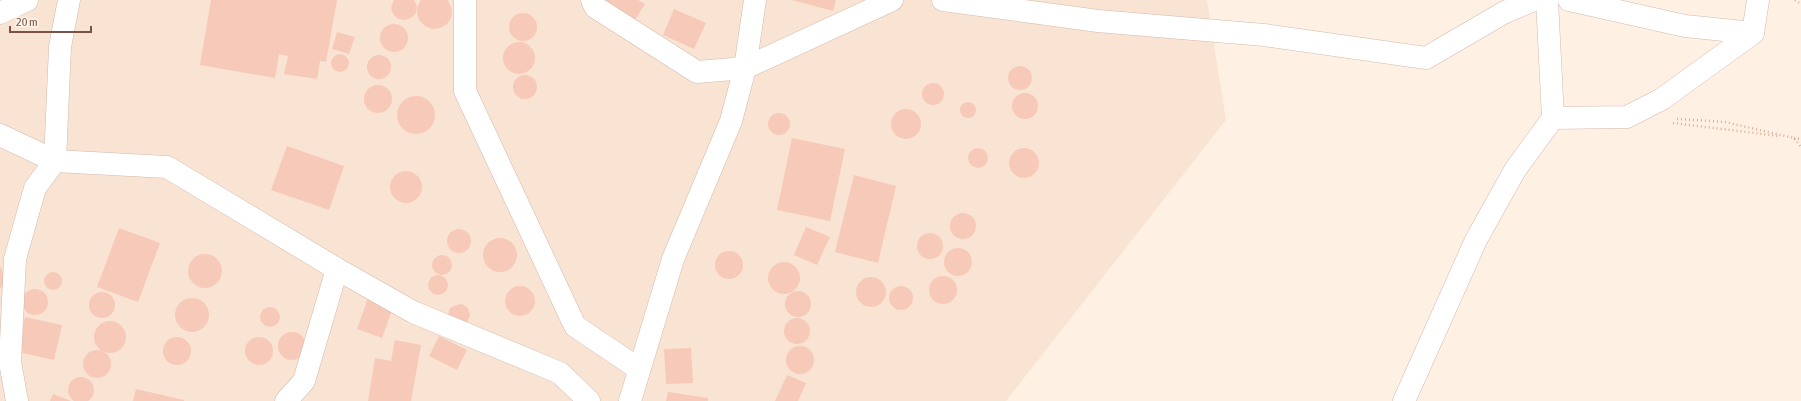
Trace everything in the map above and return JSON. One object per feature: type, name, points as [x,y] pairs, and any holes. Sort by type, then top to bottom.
[{"type":"street","points":[[0,13],[27,0]]},
{"type":"street","points":[[17,401],[10,362],[15,260],[35,188],[55,161],[60,47],[69,0]]},
{"type":"street","points":[[465,0],[465,91],[574,326],[638,369]]},
{"type":"street","points":[[592,0],[595,7],[697,72],[745,68],[892,0]]},
{"type":"street","points":[[630,401],[638,369],[672,259],[732,121],[745,68],[755,0]]},
{"type":"street","points":[[943,0],[1098,21],[1264,35],[1426,58],[1505,12],[1534,0]]},
{"type":"street","points":[[1404,401],[1476,240],[1515,170],[1553,118],[1547,0]]},
{"type":"street","points":[[1569,0],[1685,26],[1753,33]]},
{"type":"street","points":[[1553,118],[1627,117],[1662,99],[1753,33],[1758,0]]},
{"type":"street","points":[[0,135],[55,161],[167,167],[337,269],[413,312],[560,373],[589,401]]},
{"type":"street","points":[[286,401],[304,381],[337,269]]},
{"type":"path","points":[[1795,0],[1801,4]]},
{"type":"path","points":[[1672,119],[1725,122],[1794,138],[1801,147]]},
{"type":"path","points":[[1667,122],[1801,139]]},
{"type":"shaded area","points":[[0,0],[1207,0],[1226,120],[1006,401],[0,401]]},
{"type":"building","points":[[211,0],[337,0],[326,62],[320,61],[317,79],[284,74],[288,56],[279,54],[275,78],[200,65]]},
{"type":"building","points":[[394,0],[414,0],[417,6],[416,13],[411,18],[405,20],[398,19],[393,14],[391,8]]},
{"type":"building","points":[[421,0],[448,0],[452,10],[451,18],[447,24],[440,28],[432,29],[425,26],[419,20],[417,13],[418,5]]},
{"type":"building","points":[[602,0],[638,0],[645,4],[631,26]]},
{"type":"building","points":[[792,0],[836,0],[833,11]]},
{"type":"building","points":[[674,9],[706,23],[694,49],[663,35]]},
{"type":"building","points":[[523,13],[533,17],[537,27],[533,37],[523,41],[513,37],[509,27],[513,17]]},
{"type":"building","points":[[394,24],[404,28],[408,38],[404,48],[394,52],[384,48],[380,38],[384,28]]},
{"type":"building","points":[[337,32],[355,37],[349,54],[332,49]]},
{"type":"building","points":[[516,42],[522,42],[532,49],[535,58],[534,64],[528,71],[522,74],[516,74],[506,67],[503,61],[503,55],[510,45]]},
{"type":"building","points":[[340,54],[346,57],[349,63],[346,69],[340,72],[334,69],[331,63],[334,57]]},
{"type":"building","points":[[379,55],[388,58],[391,67],[388,76],[379,79],[370,76],[367,67],[370,58]]},
{"type":"building","points":[[1020,66],[1028,70],[1032,78],[1028,86],[1020,90],[1012,86],[1008,78],[1012,70]]},
{"type":"building","points":[[525,75],[534,78],[537,87],[534,96],[525,99],[516,96],[513,87],[516,78]]},
{"type":"building","points":[[933,83],[941,86],[944,94],[941,102],[933,105],[925,102],[922,94],[925,86]]},
{"type":"building","points":[[378,85],[388,89],[392,99],[388,109],[378,113],[368,109],[364,99],[368,89]]},
{"type":"building","points":[[1025,93],[1034,97],[1038,106],[1034,115],[1025,119],[1016,115],[1012,106],[1016,97]]},
{"type":"building","points":[[416,96],[426,99],[432,105],[435,115],[432,125],[426,131],[416,134],[406,131],[400,125],[397,115],[400,105],[406,99]]},
{"type":"building","points":[[968,102],[974,104],[976,110],[974,116],[968,118],[962,116],[960,110],[962,104]]},
{"type":"building","points":[[906,109],[917,113],[921,124],[917,135],[906,139],[895,135],[891,124],[895,113]]},
{"type":"building","points":[[779,113],[787,116],[790,124],[787,132],[779,135],[771,132],[768,124],[771,116]]},
{"type":"building","points":[[792,138],[845,149],[830,221],[777,210]]},
{"type":"building","points":[[287,146],[344,166],[329,210],[271,190]]},
{"type":"building","points":[[978,148],[985,151],[988,158],[985,165],[978,168],[971,165],[968,158],[971,151]]},
{"type":"building","points":[[1024,148],[1034,153],[1039,163],[1034,173],[1024,178],[1014,173],[1009,163],[1014,153]]},
{"type":"building","points":[[406,171],[417,176],[422,187],[417,198],[406,203],[395,198],[390,187],[395,176]]},
{"type":"building","points":[[854,175],[896,186],[878,263],[835,252]]},
{"type":"building","points":[[963,213],[972,217],[976,226],[972,235],[963,239],[954,235],[950,226],[954,217]]},
{"type":"building","points":[[806,227],[830,237],[817,265],[794,255]]},
{"type":"building","points":[[119,228],[160,243],[138,302],[97,287]]},
{"type":"building","points":[[459,229],[468,232],[471,241],[468,250],[459,253],[450,250],[447,241],[450,232]]},
{"type":"building","points":[[930,233],[939,237],[943,246],[939,255],[930,259],[921,255],[917,246],[921,237]]},
{"type":"building","points":[[500,238],[512,243],[517,255],[512,267],[500,272],[488,267],[483,255],[488,243]]},
{"type":"building","points":[[958,248],[968,252],[972,262],[968,272],[958,276],[948,272],[944,262],[948,252]]},
{"type":"building","points":[[729,251],[739,255],[743,265],[739,275],[729,279],[719,275],[715,265],[719,255]]},
{"type":"building","points":[[208,254],[217,259],[221,264],[221,278],[217,283],[212,287],[202,288],[198,287],[189,278],[188,268],[189,264],[198,255]]},
{"type":"building","points":[[442,255],[449,258],[452,265],[449,272],[442,275],[435,272],[432,265],[435,258]]},
{"type":"building","points":[[781,262],[787,262],[797,269],[800,278],[799,284],[793,291],[787,294],[781,294],[771,287],[768,281],[768,275],[775,265]]},
{"type":"building","points":[[0,266],[5,276],[4,284],[0,289]]},
{"type":"building","points":[[53,272],[59,275],[62,281],[59,287],[53,290],[47,287],[44,281],[47,275]]},
{"type":"building","points":[[434,275],[442,275],[448,281],[448,289],[442,295],[434,295],[428,289],[428,281]]},
{"type":"building","points":[[943,276],[953,280],[957,290],[953,300],[943,304],[933,300],[929,290],[933,280]]},
{"type":"building","points":[[871,277],[882,281],[886,292],[882,303],[871,307],[860,303],[856,292],[860,281]]},
{"type":"building","points":[[520,286],[531,290],[535,301],[531,312],[520,316],[509,312],[505,301],[509,290]]},
{"type":"building","points":[[901,286],[906,287],[912,293],[912,303],[906,309],[901,310],[896,309],[890,303],[889,298],[890,293],[896,287]]},
{"type":"building","points":[[35,289],[44,293],[48,302],[44,311],[35,315],[26,311],[22,302],[26,293]]},
{"type":"building","points":[[798,291],[807,295],[811,304],[807,313],[798,317],[789,313],[785,304],[789,295]]},
{"type":"building","points":[[102,292],[111,296],[115,305],[111,314],[102,318],[93,314],[89,305],[93,296]]},
{"type":"building","points":[[192,298],[204,303],[209,315],[204,327],[192,332],[180,327],[175,315],[180,303]]},
{"type":"building","points":[[368,298],[393,307],[382,338],[357,329]]},
{"type":"building","points":[[462,304],[468,308],[470,315],[468,321],[462,325],[448,315],[450,308]]},
{"type":"building","points":[[270,307],[277,310],[280,317],[277,324],[270,327],[263,324],[260,317],[263,310]]},
{"type":"building","points":[[25,317],[62,325],[54,360],[18,352]]},
{"type":"building","points":[[797,318],[807,321],[810,331],[807,341],[797,344],[787,341],[784,331],[787,321]]},
{"type":"building","points":[[107,321],[113,321],[123,328],[126,337],[125,343],[119,350],[113,353],[107,353],[97,346],[94,340],[94,334],[101,324]]},
{"type":"building","points":[[292,332],[302,336],[306,346],[302,356],[292,360],[282,356],[278,346],[282,336]]},
{"type":"building","points":[[439,336],[467,350],[457,370],[429,356]]},
{"type":"building","points":[[177,337],[187,341],[191,351],[187,361],[177,365],[167,361],[163,351],[167,341]]},
{"type":"building","points":[[259,337],[269,341],[273,351],[269,361],[259,365],[249,361],[245,351],[249,341]]},
{"type":"building","points":[[395,340],[421,345],[411,401],[368,401],[375,358],[391,361]]},
{"type":"building","points":[[800,346],[810,350],[814,360],[810,370],[800,374],[790,370],[786,360],[790,350]]},
{"type":"building","points":[[691,348],[693,383],[666,384],[664,349]]},
{"type":"building","points":[[97,350],[107,354],[111,364],[107,374],[97,378],[87,374],[83,364],[87,354]]},
{"type":"building","points":[[787,375],[806,383],[798,401],[775,401]]},
{"type":"building","points":[[81,377],[90,381],[94,390],[90,399],[81,403],[72,399],[68,390],[72,381]]},
{"type":"building","points":[[136,389],[184,400],[184,401],[133,401]]},
{"type":"building","points":[[668,392],[708,398],[708,401],[666,401]]},
{"type":"building","points":[[53,394],[71,401],[50,401]]}]
